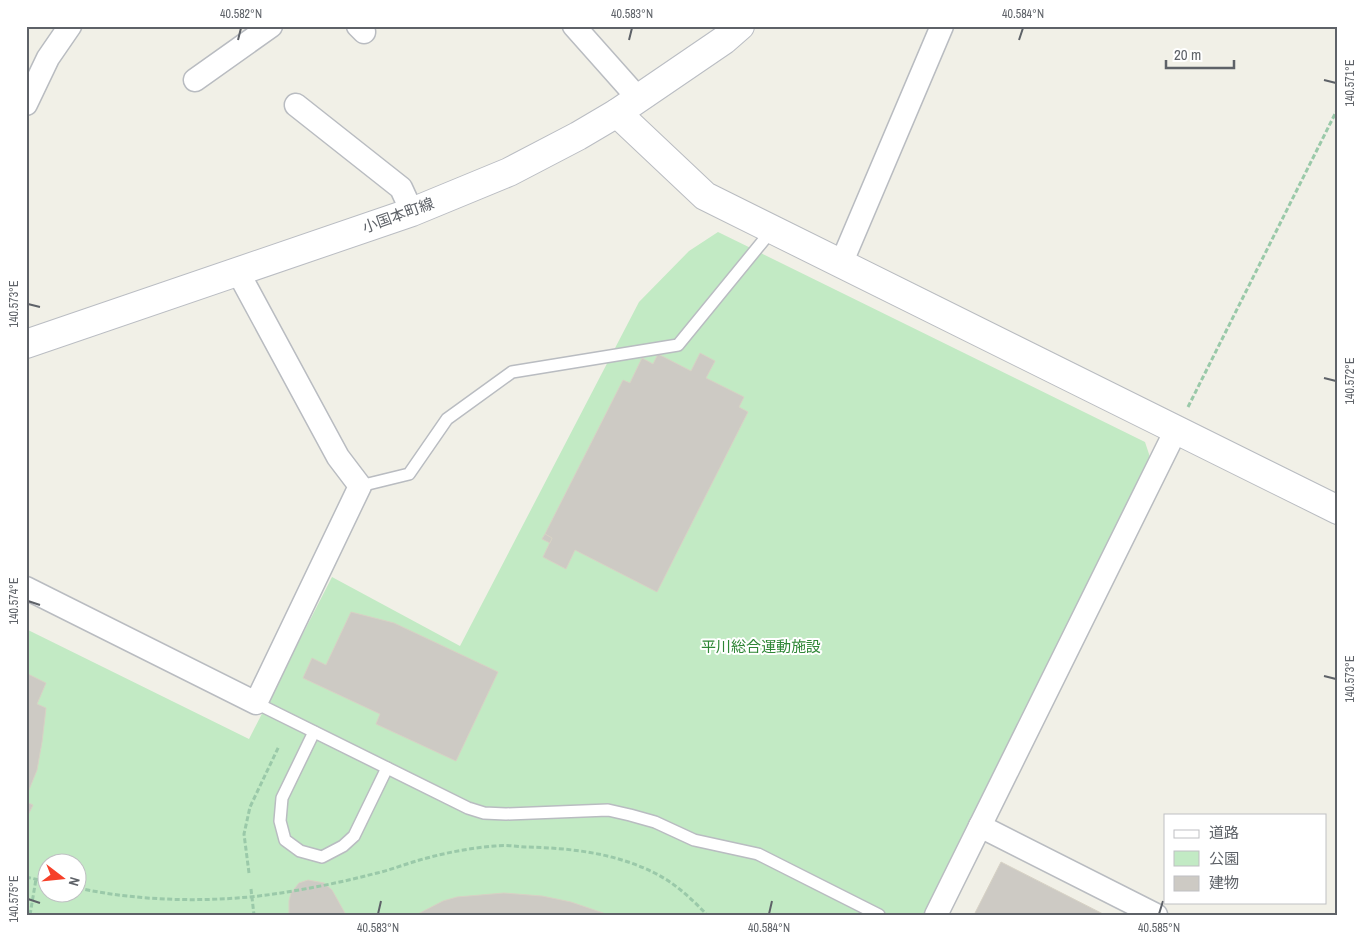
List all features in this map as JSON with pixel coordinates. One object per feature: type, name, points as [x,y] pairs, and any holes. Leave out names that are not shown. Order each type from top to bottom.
[{"type":"street","points":[[26,104],[48,58],[70,26]]},
{"type":"street","points":[[195,80],[271,26]]},
{"type":"street","points":[[574,26],[628,106],[705,196],[1338,510]]},
{"type":"street","name":"小国本町線","points":[[26,344],[412,212],[509,172],[578,136],[628,106],[724,40],[740,26]]},
{"type":"street","points":[[841,264],[942,26]]},
{"type":"street","points":[[296,105],[401,188],[412,212]]},
{"type":"street","points":[[26,588],[256,703],[360,486],[338,457],[238,272]]},
{"type":"street","points":[[936,915],[1176,430]]},
{"type":"street","points":[[980,826],[1156,915]]},
{"type":"lane","points":[[360,486],[409,474],[447,419],[512,372],[678,345],[772,230]]},
{"type":"lane","points":[[256,703],[468,808],[484,813],[506,814],[608,810],[630,815],[655,822],[694,840],[758,854],[879,915]]},
{"type":"lane","points":[[314,732],[282,798],[280,821],[285,840],[300,851],[322,857],[343,846],[354,836],[387,768]]},
{"type":"path","points":[[1176,430],[1338,108]]},
{"type":"path","points":[[248,873],[244,834],[250,807],[279,746]]},
{"type":"path","points":[[88,890],[135,897],[186,899],[252,896],[333,883],[375,874],[415,861],[495,846],[549,847],[604,855],[636,865],[667,880],[689,896],[707,915]]},
{"type":"path","points":[[26,877],[36,879],[30,915]]},
{"type":"path","points":[[250,889],[254,915]]},
{"type":"green space","name":"平川総合運動施設","points":[[718,232],[1145,442],[1150,457],[927,915],[26,915],[26,629],[249,739],[332,577],[460,646],[639,302],[689,251]]},
{"type":"building","points":[[700,353],[715,361],[706,378],[744,397],[739,407],[748,412],[657,592],[575,550],[566,569],[543,557],[552,538],[545,534],[623,380],[630,383],[642,358],[653,364],[658,354],[691,371]]},
{"type":"building","points":[[545,534],[552,538],[550,543],[542,539]]},
{"type":"building","points":[[351,612],[394,623],[498,672],[456,761],[376,724],[380,714],[303,678],[312,658],[326,665]]},
{"type":"building","points":[[26,673],[46,683],[37,704],[46,708],[37,770],[26,797]]},
{"type":"building","points":[[26,802],[33,805],[26,819]]},
{"type":"building","points":[[1001,862],[1105,915],[974,915]]},
{"type":"building","points":[[308,880],[324,883],[332,890],[346,915],[289,915],[291,893],[299,883]]},
{"type":"building","points":[[504,893],[542,896],[571,902],[609,915],[416,915],[443,901],[457,897]]}]
